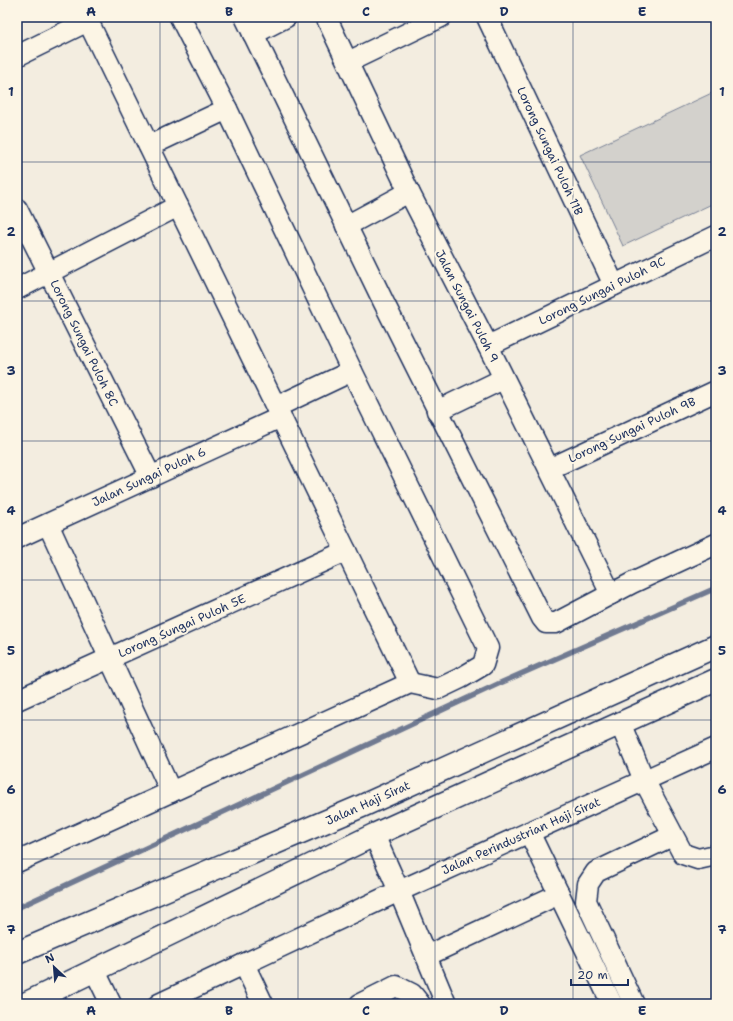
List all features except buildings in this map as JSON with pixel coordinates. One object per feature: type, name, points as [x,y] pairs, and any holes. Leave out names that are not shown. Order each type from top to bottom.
[{"type":"main road","name":"Jalan Haji Sirat","points":[[17,953],[362,806],[716,646]]},
{"type":"main road","points":[[25,1004],[374,835],[716,680]]},
{"type":"street","points":[[17,862],[410,684],[438,689],[483,665],[488,648],[352,371],[228,109],[180,17]]},
{"type":"street","points":[[286,17],[249,25],[346,226],[542,618],[546,623],[556,623],[632,583],[716,544]]},
{"type":"street","name":"Jalan Sungai Puloh 9","points":[[326,17],[409,192],[488,346],[503,379],[611,594]]},
{"type":"street","points":[[348,62],[441,17]]},
{"type":"street","name":"Lorong Sungai Puloh 11B","points":[[487,17],[614,285]]},
{"type":"street","points":[[17,56],[87,19],[410,684]]},
{"type":"street","points":[[149,146],[228,109]]},
{"type":"street","points":[[346,226],[409,192]]},
{"type":"street","points":[[17,289],[178,206]]},
{"type":"street","name":"Lorong Sungai Puloh 8C","points":[[17,209],[151,477]]},
{"type":"street","name":"Lorong Sungai Puloh 9C","points":[[488,346],[614,285],[715,240]]},
{"type":"street","name":"Jalan Sungai Puloh 6","points":[[17,538],[151,477],[279,412],[352,371]]},
{"type":"street","points":[[438,411],[503,379]]},
{"type":"street","name":"Lorong Sungai Puloh 9B","points":[[549,469],[716,392]]},
{"type":"street","points":[[48,524],[171,792]]},
{"type":"street","name":"Lorong Sungai Puloh 5E","points":[[17,700],[346,551]]},
{"type":"street","points":[[620,723],[644,780],[672,836],[683,854],[698,859],[716,855]]},
{"type":"street","name":"Jalan Perindustrian Haji Sirat","points":[[159,1004],[398,891],[716,748]]},
{"type":"street","points":[[530,832],[612,1004]]},
{"type":"street","points":[[374,835],[446,1004]]},
{"type":"street","points":[[634,1004],[586,901],[588,884],[596,872],[672,836]]},
{"type":"street","points":[[426,956],[559,894]]},
{"type":"street","points":[[244,964],[263,1004]]},
{"type":"street","points":[[95,971],[111,1004]]},
{"type":"street","points":[[360,1004],[396,986],[412,994],[420,1004]]},
{"type":"shaded area","points":[[716,91],[716,202],[623,246],[580,155]]},
{"type":"waterway","points":[[17,908],[498,684],[716,588]]}]
